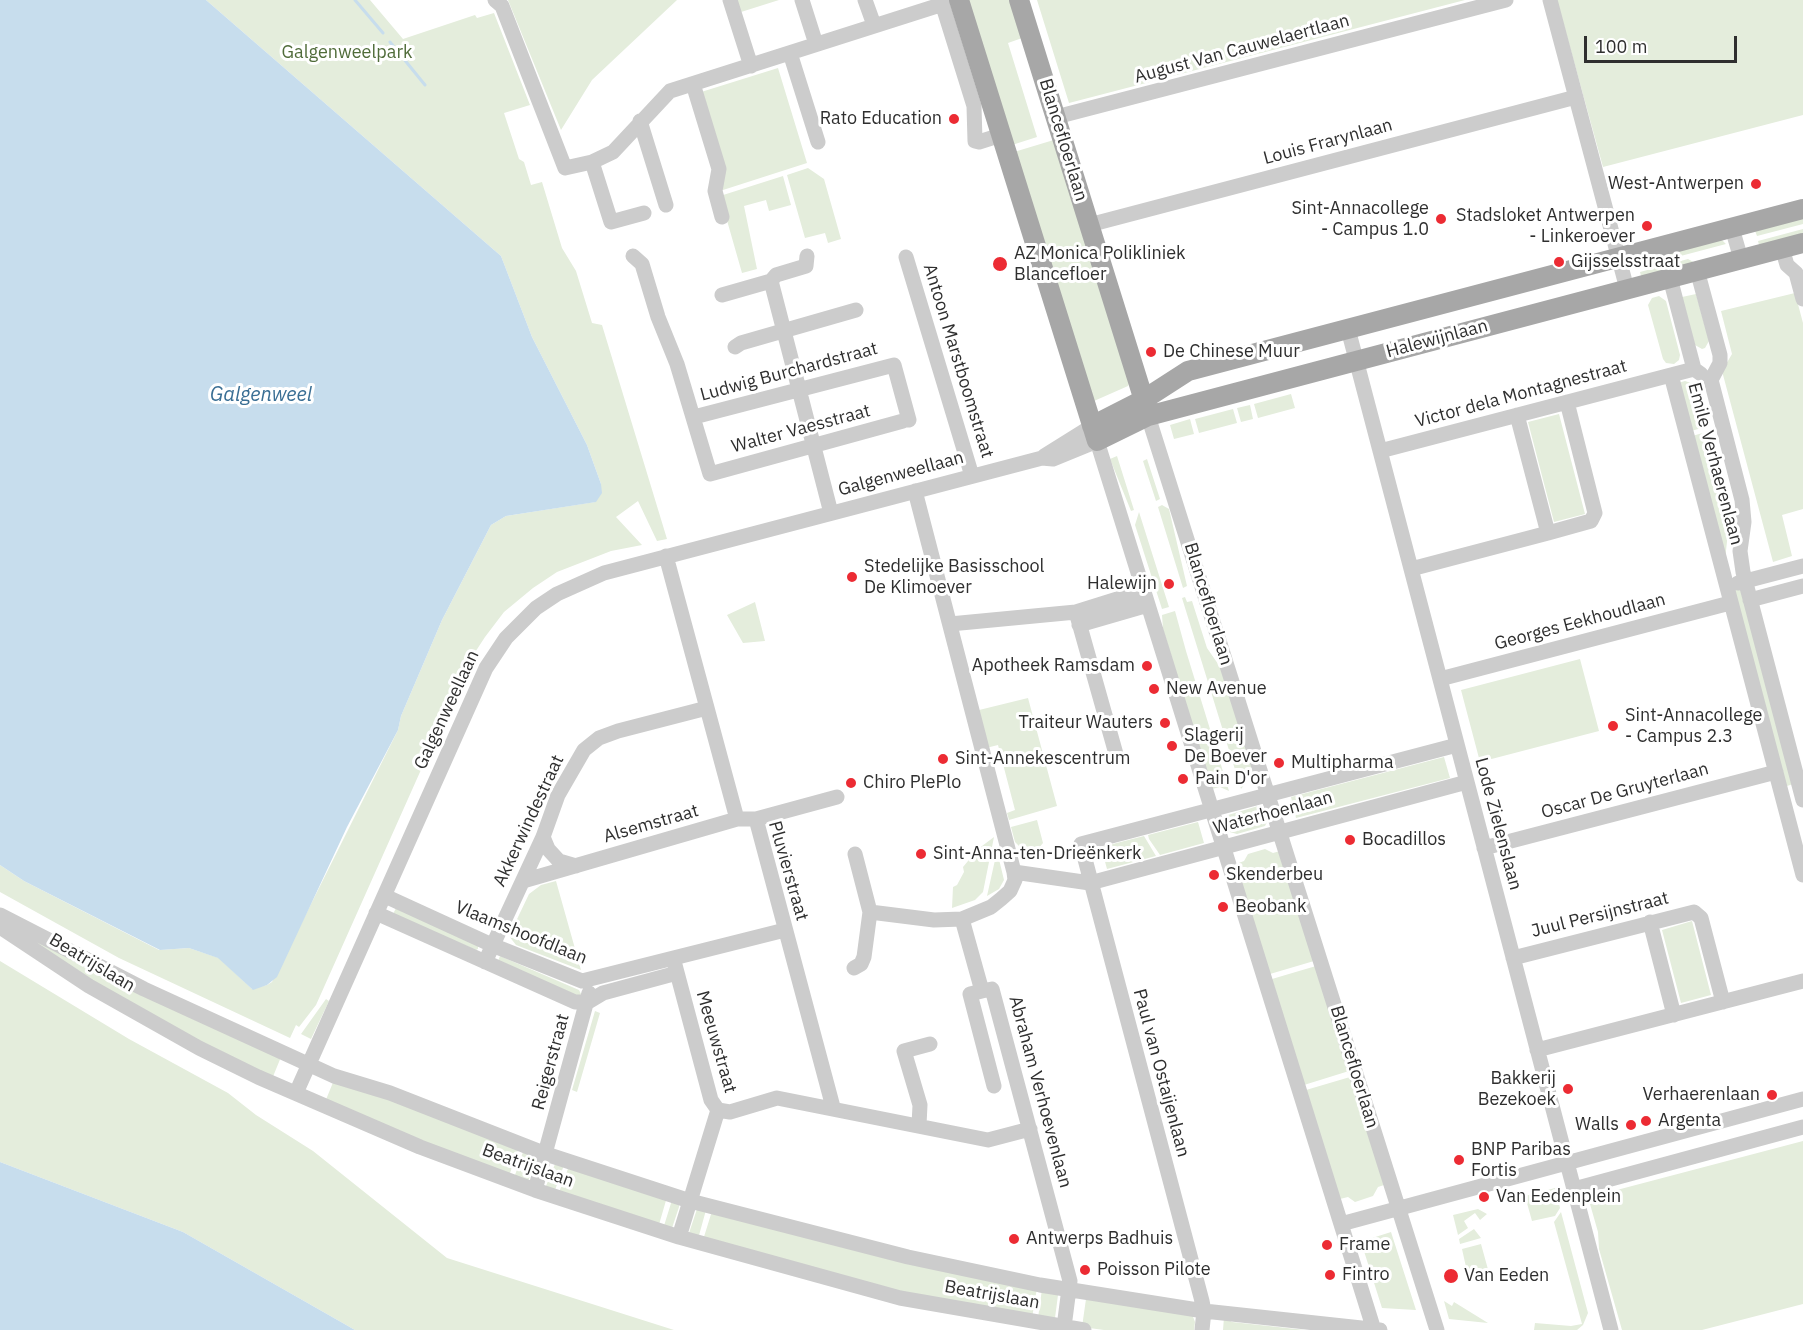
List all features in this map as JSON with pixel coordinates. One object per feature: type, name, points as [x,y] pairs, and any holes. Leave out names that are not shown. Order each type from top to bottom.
[{"type":"main road","name":"Blancefloerlaan","points":[[1019,0],[1146,408]]},
{"type":"main road","points":[[948,1],[1001,135],[1094,434]]},
{"type":"main road","name":"Halewijnlaan","points":[[1136,373],[1152,376],[1188,371],[1803,209]]},
{"type":"main road","name":"Halewijnlaan","points":[[1094,434],[1146,408],[1357,361],[1803,243]]},
{"type":"main road","name":"Halewijnlaan","points":[[1146,408],[1188,371]]},
{"type":"street","points":[[495,0],[502,6],[565,168],[592,162],[613,152],[670,92],[948,1],[974,106],[975,141],[979,142],[1001,135]]},
{"type":"street","points":[[730,0],[751,66]]},
{"type":"street","points":[[802,0],[816,44]]},
{"type":"street","points":[[866,0],[874,25]]},
{"type":"street","name":"August Van Cauwelaertlaan","points":[[1056,117],[1506,0]]},
{"type":"street","points":[[1550,0],[1627,289]]},
{"type":"street","points":[[790,54],[818,142]]},
{"type":"street","points":[[693,84],[719,169],[715,191],[722,217]]},
{"type":"street","name":"Louis Frarynlaan","points":[[1089,225],[1576,97]]},
{"type":"street","points":[[640,121],[666,206]]},
{"type":"street","points":[[592,162],[611,222],[644,213]]},
{"type":"street","points":[[1732,228],[1741,259]]},
{"type":"street","points":[[1782,248],[1787,265],[1800,272],[1803,299]]},
{"type":"street","name":"Ludwig Burchardstraat","points":[[633,256],[642,264],[694,417],[710,474]]},
{"type":"street","points":[[722,295],[771,281],[776,275],[806,266],[807,256]]},
{"type":"street","name":"Antoon Marstboomstraat","points":[[906,257],[972,476]]},
{"type":"street","name":"Emile Verhaerenlaan","points":[[1697,270],[1720,354],[1720,363],[1712,380],[1744,511],[1740,551],[1745,581],[1799,768],[1802,792],[1782,793]]},
{"type":"street","name":"Emile Verhaerenlaan","points":[[1670,278],[1694,369],[1712,380]]},
{"type":"street","points":[[771,281],[831,513]]},
{"type":"street","points":[[735,347],[741,343],[856,310]]},
{"type":"street","name":"Lode Zielenslaan","points":[[1348,329],[1611,1330]]},
{"type":"street","name":"Ludwig Burchardstraat","points":[[694,417],[894,365],[906,421]]},
{"type":"street","name":"Emile Verhaerenlaan","points":[[1694,369],[1671,375],[1803,875]]},
{"type":"street","name":"Victor dela Montagnestraat","points":[[1380,451],[1671,375]]},
{"type":"street","points":[[1411,569],[1591,521],[1595,513],[1567,402]]},
{"type":"street","name":"Blancefloerlaan","points":[[1146,408],[1437,1330]]},
{"type":"street","points":[[1517,415],[1548,533]]},
{"type":"street","name":"Walter Vaesstraat","points":[[710,474],[906,421]]},
{"type":"street","points":[[1094,434],[1374,1330]]},
{"type":"street","name":"Galgenweellaan","points":[[296,1093],[486,668],[506,638],[536,608],[557,594],[604,573],[1042,458],[1094,434]]},
{"type":"street","points":[[870,912],[934,920],[962,919],[991,907],[1010,891],[1015,880],[915,491]]},
{"type":"street","name":"Pluvierstraat","points":[[666,556],[737,819],[756,819],[833,1107]]},
{"type":"street","points":[[1726,586],[1803,566]]},
{"type":"street","points":[[1750,600],[1803,586]]},
{"type":"street","points":[[950,624],[1078,619],[1145,598]]},
{"type":"street","name":"Georges Eekhoudlaan","points":[[1440,679],[1730,603]]},
{"type":"street","points":[[1078,619],[1116,754]]},
{"type":"street","name":"Akkerwindestraat","points":[[485,962],[543,837],[558,795],[584,750],[599,738],[707,708]]},
{"type":"street","name":"Waterhoenlaan","points":[[1081,844],[1457,745]]},
{"type":"street","name":"Oscar De Gruyterlaan","points":[[1484,848],[1776,772]]},
{"type":"street","name":"Waterhoenlaan","points":[[1090,883],[1280,830],[1467,782]]},
{"type":"street","points":[[756,819],[837,796]]},
{"type":"street","name":"Alsemstraat","points":[[523,881],[737,819]]},
{"type":"street","points":[[543,837],[548,849],[559,861],[576,866]]},
{"type":"street","name":"Paul van Ostaijenlaan","points":[[1081,844],[1204,1311]]},
{"type":"street","points":[[854,968],[861,964],[864,957],[870,912],[855,854]]},
{"type":"street","points":[[1014,872],[1090,883]]},
{"type":"street","name":"Vlaamshoofdlaan","points":[[385,896],[573,979],[591,981],[675,966]]},
{"type":"street","name":"Juul Persijnstraat","points":[[1513,958],[1697,912],[1701,918],[1724,1002]]},
{"type":"street","points":[[376,913],[575,1002],[588,1002]]},
{"type":"street","name":"Beatrijslaan","points":[[0,915],[122,978],[309,1064],[546,1154],[690,1202],[908,1257],[1069,1289],[1204,1311],[1380,1330]]},
{"type":"street","name":"Abraham Verhoevenlaan","points":[[962,919],[982,991]]},
{"type":"street","points":[[1650,922],[1674,1015]]},
{"type":"street","name":"Beatrijslaan","points":[[0,927],[98,992],[199,1048],[420,1147],[534,1190],[679,1237],[900,1298],[1084,1330]]},
{"type":"street","name":"Vlaamshoofdlaan","points":[[588,1002],[603,993],[675,966],[785,930]]},
{"type":"street","name":"Meeuwstraat","points":[[675,966],[711,1100],[718,1110],[679,1237]]},
{"type":"street","name":"Reigerstraat","points":[[534,1190],[588,1002],[591,981]]},
{"type":"street","points":[[1537,1050],[1803,981]]},
{"type":"street","name":"Abraham Verhoevenlaan","points":[[994,1086],[970,994],[992,988],[1070,1281],[1069,1289]]},
{"type":"street","points":[[919,1125],[920,1105],[904,1051],[930,1044]]},
{"type":"street","points":[[718,1110],[730,1112],[777,1098],[833,1107],[988,1140],[1030,1129]]},
{"type":"street","points":[[1341,1224],[1803,1099]]},
{"type":"street","points":[[1574,1189],[1803,1127]]},
{"type":"street","points":[[1064,1327],[1069,1289]]},
{"type":"street","points":[[1202,1330],[1204,1311]]},
{"type":"green space","name":"Galgenweelpark","points":[[206,0],[370,0],[403,39],[475,15],[477,18],[494,13],[530,105],[504,113],[519,159],[524,162],[531,185],[542,182],[562,248],[576,271],[592,323],[602,325],[667,539],[657,541],[638,501],[616,517],[642,545],[611,551],[557,572],[504,612],[485,637],[470,660],[316,1005],[299,1027],[296,1025],[290,1038],[119,958],[0,892],[0,865],[24,881],[159,950],[189,948],[219,958],[252,989],[272,982],[398,730],[401,716],[442,620],[491,525],[506,516],[595,502],[601,484],[587,445],[532,337],[501,256]]},
{"type":"green space","points":[[508,0],[677,0],[592,80],[561,130]]},
{"type":"green space","points":[[737,0],[779,0],[741,12]]},
{"type":"green space","points":[[966,0],[1014,0],[1025,37],[1008,43],[1037,137],[1012,145]]},
{"type":"green space","points":[[1037,0],[1465,0],[1069,103]]},
{"type":"green space","points":[[1557,0],[1803,0],[1803,115],[1603,167]]},
{"type":"green space","points":[[778,68],[807,163],[723,190],[698,93]]},
{"type":"green space","points":[[1057,139],[1130,381],[1128,386],[1094,401],[1014,152]]},
{"type":"green space","points":[[808,168],[824,179],[841,239],[828,243],[825,233],[805,238],[787,175]]},
{"type":"green space","points":[[783,176],[791,205],[769,211],[766,200],[744,206],[757,269],[742,273],[720,196]]},
{"type":"green space","points":[[1803,215],[1803,224],[1757,236],[1754,228]]},
{"type":"green space","points":[[1803,229],[1803,238],[1760,249],[1758,241]]},
{"type":"green space","points":[[1720,238],[1726,244],[1639,267],[1637,259]]},
{"type":"green space","points":[[1688,259],[1695,263],[1642,280],[1640,272]]},
{"type":"green space","points":[[1795,293],[1803,323],[1803,509],[1782,515],[1792,556],[1773,562],[1722,371],[1732,354],[1721,311]]},
{"type":"green space","points":[[1696,294],[1709,341],[1702,349],[1695,345],[1682,297]]},
{"type":"green space","points":[[1659,296],[1666,301],[1680,355],[1679,360],[1674,364],[1666,363],[1663,359],[1648,305],[1652,298]]},
{"type":"green space","points":[[1685,381],[1697,385],[1709,426],[1691,431],[1678,383]]},
{"type":"green space","points":[[1291,394],[1295,408],[1258,418],[1254,404]]},
{"type":"green space","points":[[1250,405],[1253,419],[1241,422],[1237,408]]},
{"type":"green space","points":[[1233,409],[1237,423],[1199,433],[1195,419]]},
{"type":"green space","points":[[1559,414],[1585,514],[1554,522],[1528,422]]},
{"type":"green space","points":[[1190,419],[1194,434],[1174,439],[1170,425]]},
{"type":"green space","points":[[1710,431],[1730,514],[1725,560],[1692,436]]},
{"type":"green space","points":[[1117,456],[1134,510],[1131,511],[1110,459]]},
{"type":"green space","points":[[1147,459],[1160,499],[1156,501],[1143,461]]},
{"type":"green space","points":[[1162,505],[1169,509],[1187,586],[1183,588],[1158,507]]},
{"type":"green space","points":[[1139,512],[1169,607],[1162,609],[1135,525]]},
{"type":"green space","points":[[1740,587],[1793,784],[1784,787],[1732,590]]},
{"type":"green space","points":[[1185,597],[1187,602],[1192,601],[1207,648],[1225,674],[1257,777],[1249,779],[1241,789],[1182,598]]},
{"type":"green space","points":[[755,602],[765,641],[743,643],[727,615]]},
{"type":"green space","points":[[1175,611],[1229,791],[1220,787],[1212,789],[1163,629],[1162,615]]},
{"type":"green space","points":[[1580,659],[1599,731],[1480,762],[1461,690]]},
{"type":"green space","points":[[1028,698],[1057,806],[1009,820],[1007,813],[1015,810],[998,745],[986,748],[975,711]]},
{"type":"green space","points":[[1444,757],[1450,778],[1296,818],[1291,797]]},
{"type":"green space","points":[[1258,806],[1264,808],[1268,820],[1265,826],[1237,834],[1226,831],[1224,821],[1228,815]]},
{"type":"green space","points":[[1037,820],[1043,843],[1038,849],[1023,850],[1015,842],[1011,827]]},
{"type":"green space","points":[[1198,822],[1204,843],[1160,855],[1149,839],[1148,835]]},
{"type":"green space","points":[[1144,836],[1156,856],[1107,869],[1101,847]]},
{"type":"green space","points":[[994,837],[983,892],[975,900],[952,908],[953,887],[957,885],[964,872],[963,867],[978,849]]},
{"type":"green space","points":[[1265,849],[1273,853],[1280,851],[1314,961],[1270,974],[1236,864],[1244,861],[1248,854]]},
{"type":"green space","points":[[997,851],[1004,880],[999,889],[987,896]]},
{"type":"green space","points":[[556,881],[581,970],[516,945],[509,936],[529,894],[541,885]]},
{"type":"green space","points":[[396,908],[478,946],[478,949],[393,914]]},
{"type":"green space","points":[[4,921],[281,1057],[272,1079],[100,988]]},
{"type":"green space","points":[[1692,921],[1711,995],[1681,1003],[1662,930]]},
{"type":"green space","points":[[500,956],[579,990],[581,994],[579,997],[498,961]]},
{"type":"green space","points":[[0,961],[129,1039],[228,1093],[256,1115],[313,1151],[447,1258],[674,1330],[355,1330],[183,1232],[0,1162]]},
{"type":"green space","points":[[1316,966],[1349,1071],[1304,1085],[1272,979]]},
{"type":"green space","points":[[326,999],[329,1001],[311,1039],[301,1034]]},
{"type":"green space","points":[[595,1011],[600,1013],[577,1092],[572,1090]]},
{"type":"green space","points":[[1350,1077],[1384,1185],[1378,1187],[1373,1196],[1355,1202],[1348,1197],[1340,1199],[1306,1090]]},
{"type":"green space","points":[[334,1080],[519,1147],[509,1176],[325,1102]]},
{"type":"green space","points":[[1803,1141],[1803,1304],[1702,1330],[1622,1330],[1599,1249],[1598,1232],[1590,1204],[1596,1202],[1594,1196]]},
{"type":"green space","points":[[524,1149],[538,1158],[528,1181],[514,1178]]},
{"type":"green space","points":[[555,1164],[564,1165],[554,1193],[546,1186]]},
{"type":"green space","points":[[569,1166],[667,1197],[658,1228],[558,1195]]},
{"type":"green space","points":[[1555,1188],[1560,1208],[1555,1216],[1532,1221],[1525,1196]]},
{"type":"green space","points":[[672,1200],[679,1204],[679,1207],[672,1228],[663,1229]]},
{"type":"green space","points":[[697,1209],[706,1210],[698,1239],[689,1233]]},
{"type":"green space","points":[[1478,1209],[1487,1214],[1480,1220],[1475,1213],[1464,1221],[1468,1228],[1458,1235],[1453,1215]]},
{"type":"green space","points":[[712,1211],[1037,1288],[1032,1318],[899,1291],[703,1240]]},
{"type":"green space","points":[[1561,1212],[1588,1313],[1583,1325],[1577,1330],[1534,1330],[1535,1323],[1571,1326],[1582,1324],[1554,1222]]},
{"type":"green space","points":[[1474,1229],[1481,1238],[1460,1244],[1459,1239]]},
{"type":"green space","points":[[1391,1232],[1416,1310],[1382,1308],[1363,1248],[1369,1239]]},
{"type":"green space","points":[[1481,1244],[1489,1273],[1477,1276],[1466,1267],[1462,1249]]},
{"type":"green space","points":[[1042,1289],[1058,1295],[1055,1318],[1038,1318]]},
{"type":"green space","points":[[1086,1299],[1192,1314],[1195,1322],[1194,1330],[1104,1330],[1082,1327]]},
{"type":"green space","points":[[1444,1301],[1452,1306],[1454,1302],[1488,1323],[1449,1319]]},
{"type":"green space","points":[[1224,1317],[1232,1322],[1305,1330],[1223,1330]]},
{"type":"water","name":"Galgenweel","points":[[0,0],[206,0],[501,256],[532,337],[587,445],[601,484],[602,493],[596,502],[506,516],[491,525],[442,620],[401,716],[398,730],[347,827],[277,977],[267,985],[253,990],[218,958],[189,948],[160,950],[24,881],[0,865]]},
{"type":"water","points":[[0,1162],[183,1232],[355,1330],[0,1330]]},
{"type":"waterway","points":[[355,0],[383,33]]},
{"type":"waterway","points":[[390,42],[425,85]]},
{"type":"place","name":"Rato Education","points":[[954,119]]},
{"type":"place","name":"West-Antwerpen","points":[[1756,184]]},
{"type":"place","name":"Sint-Annacollege - Campus 1.0","points":[[1441,219]]},
{"type":"place","name":"Stadsloket Antwerpen - Linkeroever","points":[[1647,226]]},
{"type":"place","name":"Gijsselsstraat","points":[[1559,262]]},
{"type":"place","name":"AZ Monica Polikliniek Blancefloer","points":[[1000,264]]},
{"type":"place","name":"De Chinese Muur","points":[[1151,352]]},
{"type":"place","name":"Stedelijke Basisschool De Klimoever","points":[[852,577]]},
{"type":"place","name":"Halewijn","points":[[1169,584]]},
{"type":"place","name":"Apotheek Ramsdam","points":[[1147,666]]},
{"type":"place","name":"New Avenue","points":[[1154,689]]},
{"type":"place","name":"Traiteur Wauters","points":[[1165,723]]},
{"type":"place","name":"Sint-Annacollege - Campus 2.3","points":[[1613,726]]},
{"type":"place","name":"Slagerij De Boever","points":[[1172,746]]},
{"type":"place","name":"Sint-Annekescentrum","points":[[943,759]]},
{"type":"place","name":"Multipharma","points":[[1279,763]]},
{"type":"place","name":"Pain D'or","points":[[1183,779]]},
{"type":"place","name":"Chiro PlePlo","points":[[851,783]]},
{"type":"place","name":"Bocadillos","points":[[1350,840]]},
{"type":"place","name":"Sint-Anna-ten-Drieënkerk","points":[[921,854]]},
{"type":"place","name":"Skenderbeu","points":[[1214,875]]},
{"type":"place","name":"Beobank","points":[[1223,907]]},
{"type":"place","name":"Bakkerij Bezekoek","points":[[1568,1089]]},
{"type":"place","name":"Verhaerenlaan","points":[[1772,1095]]},
{"type":"place","name":"Argenta","points":[[1646,1121]]},
{"type":"place","name":"Walls","points":[[1631,1125]]},
{"type":"place","name":"BNP Paribas Fortis","points":[[1459,1160]]},
{"type":"place","name":"Van Eedenplein","points":[[1484,1197]]},
{"type":"place","name":"Antwerps Badhuis","points":[[1014,1239]]},
{"type":"place","name":"Frame","points":[[1327,1245]]},
{"type":"place","name":"Poisson Pilote","points":[[1085,1270]]},
{"type":"place","name":"Fintro","points":[[1330,1275]]},
{"type":"place","name":"Van Eeden","points":[[1451,1276]]}]
